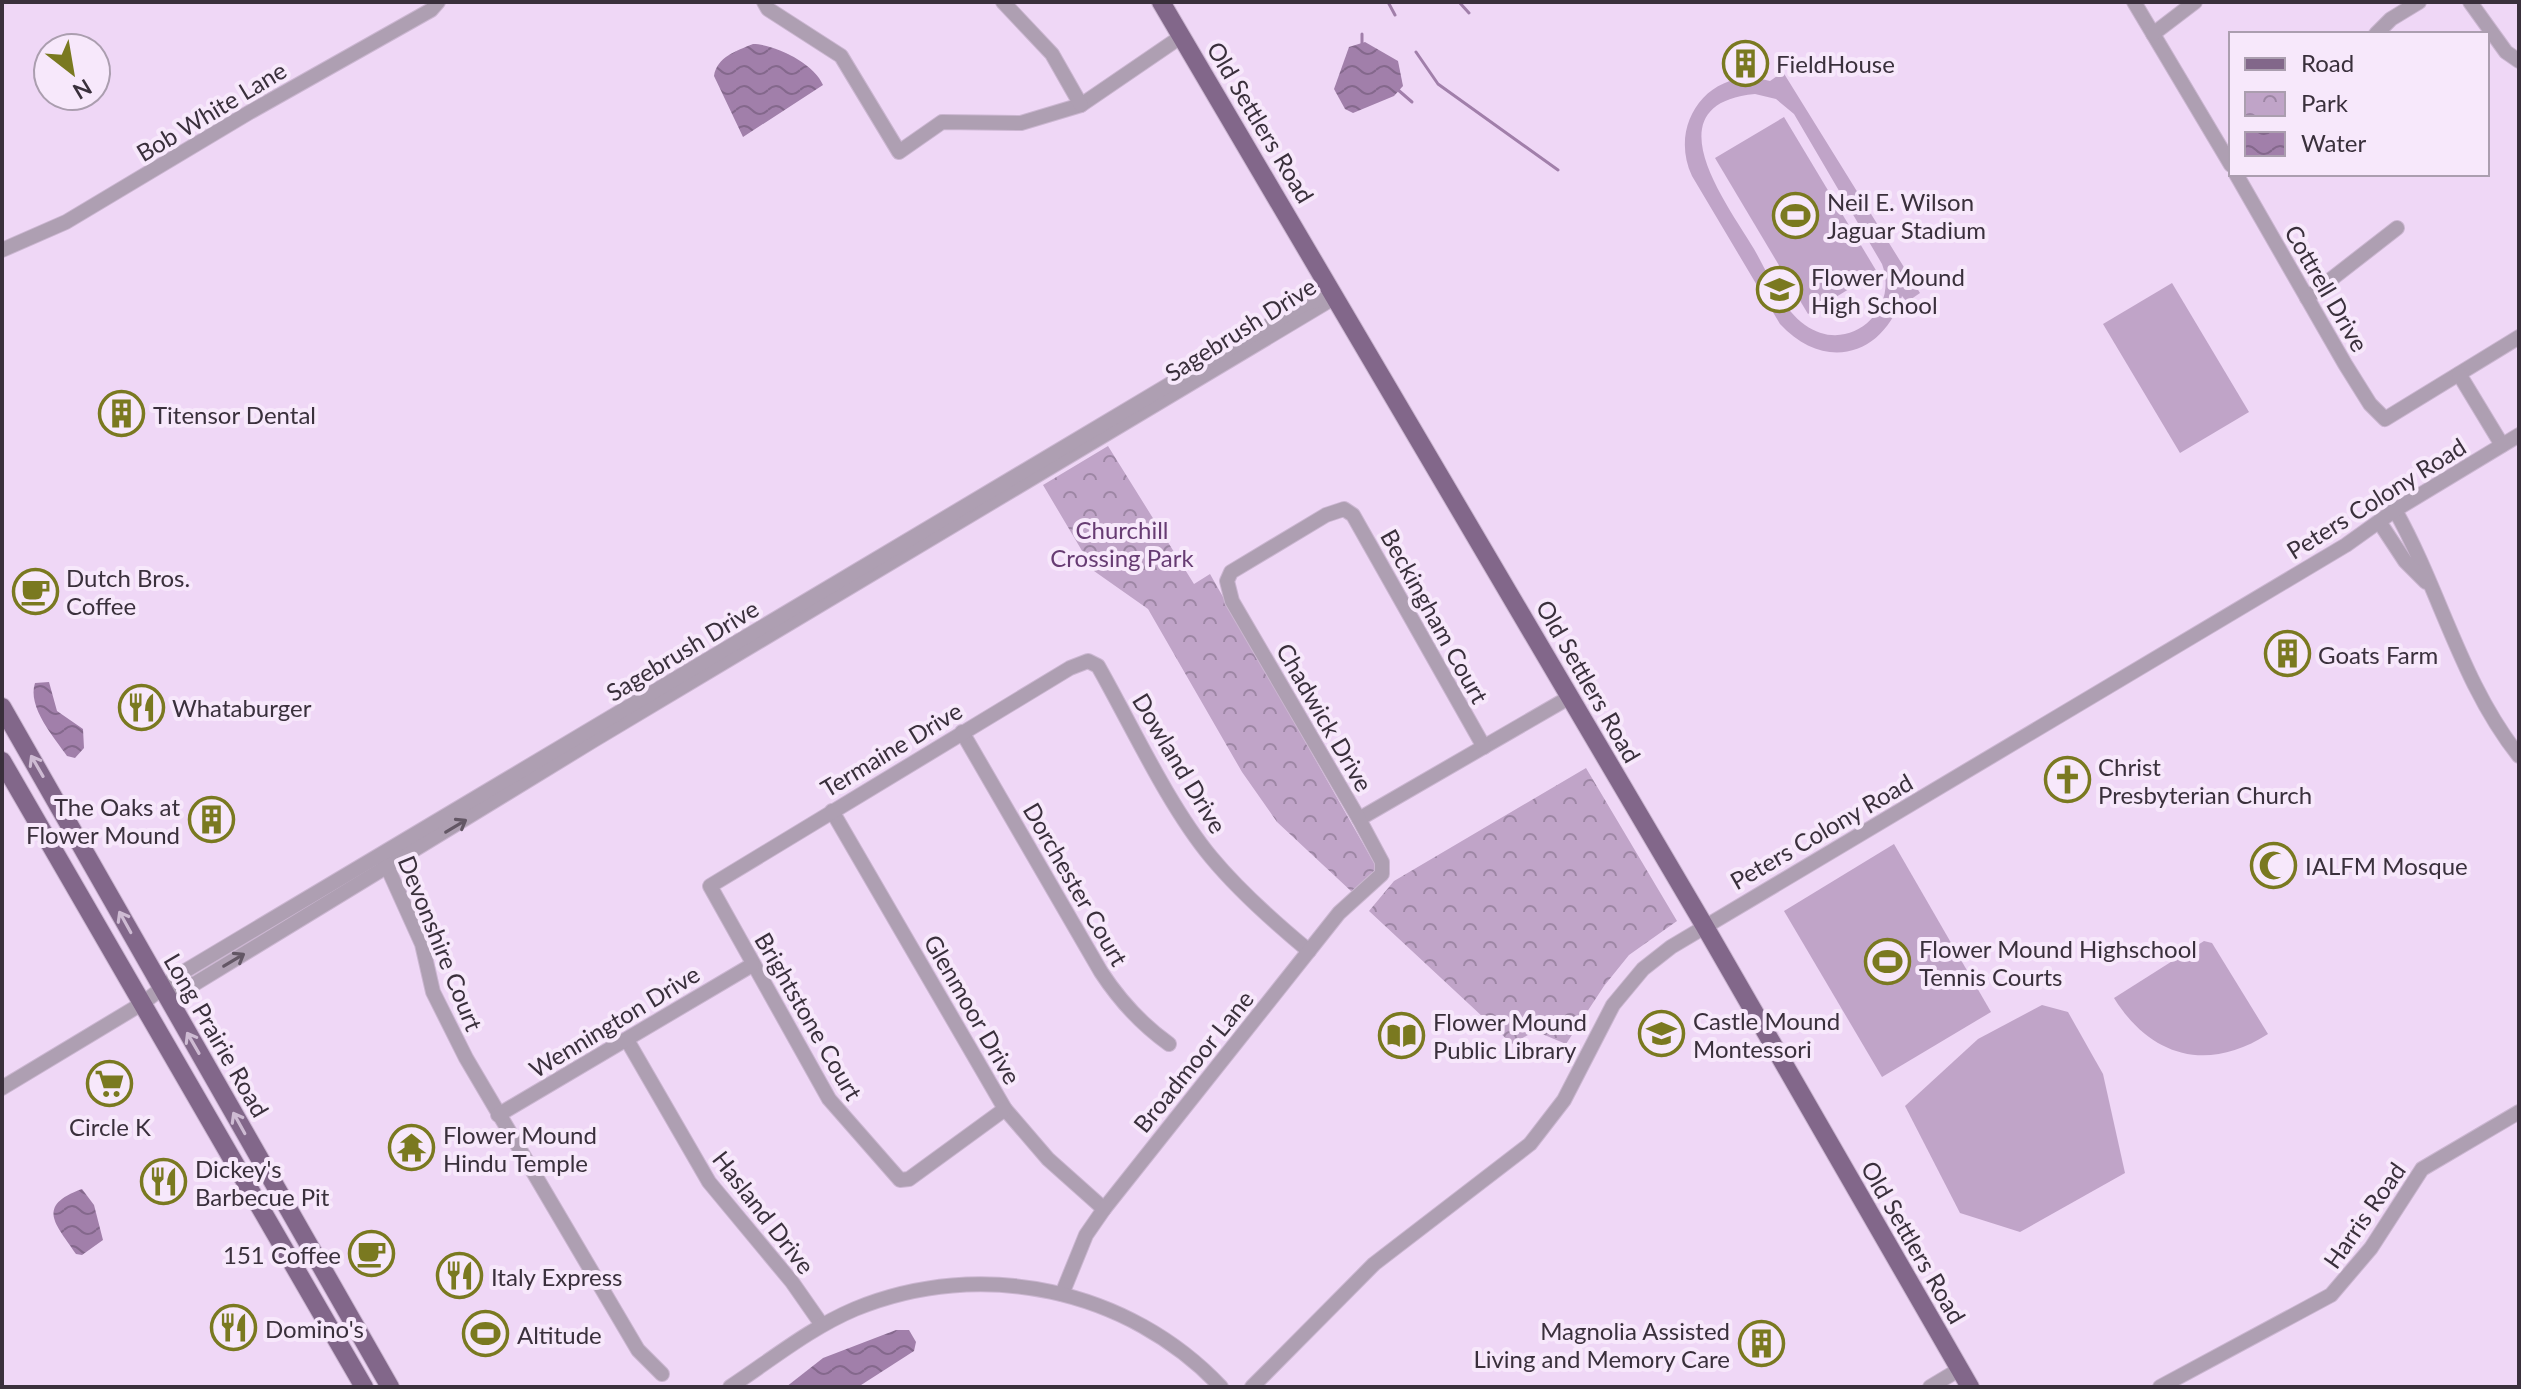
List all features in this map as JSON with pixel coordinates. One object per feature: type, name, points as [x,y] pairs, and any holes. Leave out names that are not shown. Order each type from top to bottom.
[{"type":"main road","name":"Old Settlers Road","points":[[1161,2],[1704,925],[1970,1387]]},
{"type":"main road","name":"Long Prairie Road","points":[[2,707],[390,1387]]},
{"type":"main road","name":"Long Prairie Road","points":[[2,761],[364,1387]]},
{"type":"main road","points":[[298,1273],[318,1264]]},
{"type":"street","name":"Bob White Lane","points":[[2,250],[77,216],[250,112],[431,10],[438,2]]},
{"type":"street","points":[[764,2],[768,9],[841,56],[899,152],[942,122],[1021,123],[1081,105],[1182,36]]},
{"type":"street","points":[[1003,2],[1052,54],[1081,105]]},
{"type":"street","points":[[2134,2],[2229,159]]},
{"type":"street","points":[[2153,34],[2195,2]]},
{"type":"street","points":[[2378,32],[2391,19],[2419,2]]},
{"type":"street","points":[[2470,2],[2506,52],[2519,61]]},
{"type":"street","name":"Cottrell Drive","points":[[2237,176],[2370,404],[2385,419],[2459,374]]},
{"type":"street","points":[[2307,298],[2397,228]]},
{"type":"street","name":"Sagebrush Drive","points":[[163,990],[196,983],[283,931],[384,861],[951,522],[1306,303],[1336,297]]},
{"type":"street","points":[[2502,445],[2459,374],[2519,337]]},
{"type":"street","name":"Peters Colony Road","points":[[1252,1387],[1374,1264],[1530,1144],[1564,1100],[1603,1021],[1623,992],[1658,957],[1704,925],[2380,523],[2395,510],[2519,435]]},
{"type":"street","name":"Beckingham Court","points":[[1227,581],[1231,572],[1326,515],[1344,509],[1353,515],[1484,747]]},
{"type":"street","points":[[2395,510],[2419,553],[2426,582],[2492,721],[2519,756]]},
{"type":"street","points":[[2380,523],[2405,561],[2426,582]]},
{"type":"street","name":"Chadwick Drive","points":[[1227,581],[1232,601],[1382,862],[1382,874]]},
{"type":"street","name":"Termaine Drive","points":[[720,880],[962,732],[1070,668],[1088,661]]},
{"type":"street","name":"Dowland Drive","points":[[1088,661],[1098,666],[1188,823],[1210,855],[1264,912],[1309,951]]},
{"type":"street","points":[[1359,819],[1570,697]]},
{"type":"street","name":"Dorchester Court","points":[[962,732],[1101,972],[1147,1028],[1169,1044]]},
{"type":"street","name":"Glenmoor Drive","points":[[832,811],[1005,1109],[1048,1159],[1104,1209]]},
{"type":"street","name":"Sagebrush Drive","points":[[2,1088],[143,1003],[181,974],[317,894],[384,861]]},
{"type":"street","name":"Devonshire Court","points":[[384,861],[422,944],[433,992],[443,1014],[498,1115],[638,1350],[662,1374]]},
{"type":"street","name":"Broadmoor Lane","points":[[1062,1294],[1086,1235],[1104,1209],[1309,951],[1355,897],[1382,874]]},
{"type":"street","name":"Brightstone Court","points":[[720,880],[710,886],[829,1099],[900,1180],[909,1179],[1005,1109]]},
{"type":"street","points":[[283,931],[283,921],[317,894]]},
{"type":"street","name":"Wennington Drive","points":[[498,1115],[752,965]]},
{"type":"street","name":"Hasland Drive","points":[[627,1040],[709,1182],[792,1282],[822,1325]]},
{"type":"street","name":"Harris Road","points":[[2160,1387],[2331,1295],[2371,1248],[2422,1169],[2519,1112]]},
{"type":"street","points":[[730,1387],[822,1325],[857,1309],[933,1289],[1024,1286],[1062,1294],[1142,1323],[1185,1353],[1221,1387]]},
{"type":"street","points":[[1930,1387],[1960,1369]]},
{"type":"green space","points":[[1783,72],[1920,293],[1907,302],[1902,296],[1893,317],[1881,333],[1867,344],[1850,351],[1833,352],[1815,348],[1797,339],[1780,324],[1692,176],[1686,156],[1685,136],[1690,118],[1700,102],[1713,90],[1729,81],[1749,78],[1770,81]],"holes":[[[1755,94],[1776,99],[1794,114],[1882,264],[1886,281],[1884,298],[1877,312],[1853,332],[1838,335],[1821,333],[1805,325],[1789,310],[1728,207],[1705,158],[1701,136],[1707,116],[1724,102]]]},
{"type":"green space","name":"Neil E. Wilson Jaguar Stadium","points":[[1784,117],[1877,272],[1808,314],[1715,158]]},
{"type":"green space","points":[[2172,283],[2249,412],[2180,453],[2103,324]]},
{"type":"green space","name":"Churchill Crossing Park","points":[[1108,446],[1194,584],[1210,574],[1378,870],[1352,892],[1277,822],[1242,772],[1148,609],[1094,571],[1043,485]]},
{"type":"green space","points":[[1586,768],[1677,921],[1629,955],[1604,986],[1566,1044],[1535,1031],[1512,1044],[1369,911],[1394,881]]},
{"type":"green space","name":"Flower Mound Highschool Tennis Courts","points":[[1894,844],[1991,1012],[1882,1077],[1784,911]]},
{"type":"green space","points":[[2204,941],[2212,943],[2268,1034],[2223,1053],[2182,1053],[2163,1046],[2145,1034],[2114,998]]},
{"type":"green space","points":[[2042,1005],[2068,1012],[2103,1074],[2125,1173],[2020,1232],[1960,1213],[1905,1106],[1978,1039]]},
{"type":"water","points":[[1365,42],[1398,61],[1403,86],[1394,96],[1353,113],[1345,109],[1334,89],[1349,47]]},
{"type":"water","points":[[753,44],[772,47],[793,57],[812,70],[823,85],[743,137],[714,76],[723,59]]},
{"type":"water","points":[[49,682],[57,711],[83,729],[84,748],[75,758],[67,756],[38,712],[35,683]]},
{"type":"water","points":[[82,1189],[94,1205],[103,1240],[82,1255],[76,1254],[62,1234],[54,1217],[54,1209],[67,1195]]},
{"type":"water","points":[[896,1330],[909,1330],[916,1342],[914,1351],[858,1387],[786,1387],[823,1358]]},
{"type":"waterway","points":[[1388,2],[1395,15]]},
{"type":"waterway","points":[[1459,2],[1469,13]]},
{"type":"waterway","points":[[1362,34],[1362,46]]},
{"type":"waterway","points":[[1416,52],[1438,84],[1558,170]]},
{"type":"waterway","points":[[1397,89],[1412,102]]},
{"type":"place","name":"FieldHouse","points":[[1745,63]]},
{"type":"place","name":"Neil E. Wilson Jaguar Stadium","points":[[1796,215]]},
{"type":"place","name":"Flower Mound High School","points":[[1780,290]]},
{"type":"place","name":"Titensor Dental","points":[[122,414]]},
{"type":"place","name":"Dutch Bros. Coffee","points":[[35,591]]},
{"type":"place","name":"Goats Farm","points":[[2287,654]]},
{"type":"place","name":"Whataburger","points":[[141,707]]},
{"type":"place","name":"Christ Presbyterian Church","points":[[2067,780]]},
{"type":"place","name":"The Oaks at Flower Mound","points":[[211,820]]},
{"type":"place","name":"IALFM Mosque","points":[[2274,865]]},
{"type":"place","name":"Flower Mound Highschool Tennis Courts","points":[[1888,962]]},
{"type":"place","name":"Castle Mound Montessori","points":[[1662,1034]]},
{"type":"place","name":"Flower Mound Public Library","points":[[1402,1035]]},
{"type":"place","name":"Circle K","points":[[110,1084]]},
{"type":"place","name":"Flower Mound Hindu Temple","points":[[412,1148]]},
{"type":"place","name":"Dickey's Barbecue Pit","points":[[164,1182]]},
{"type":"place","name":"151 Coffee","points":[[372,1254]]},
{"type":"place","name":"Italy Express","points":[[460,1276]]},
{"type":"place","name":"Domino's","points":[[234,1328]]},
{"type":"place","name":"Altitude","points":[[486,1334]]},
{"type":"place","name":"Magnolia Assisted Living and Memory Care","points":[[1761,1344]]}]
